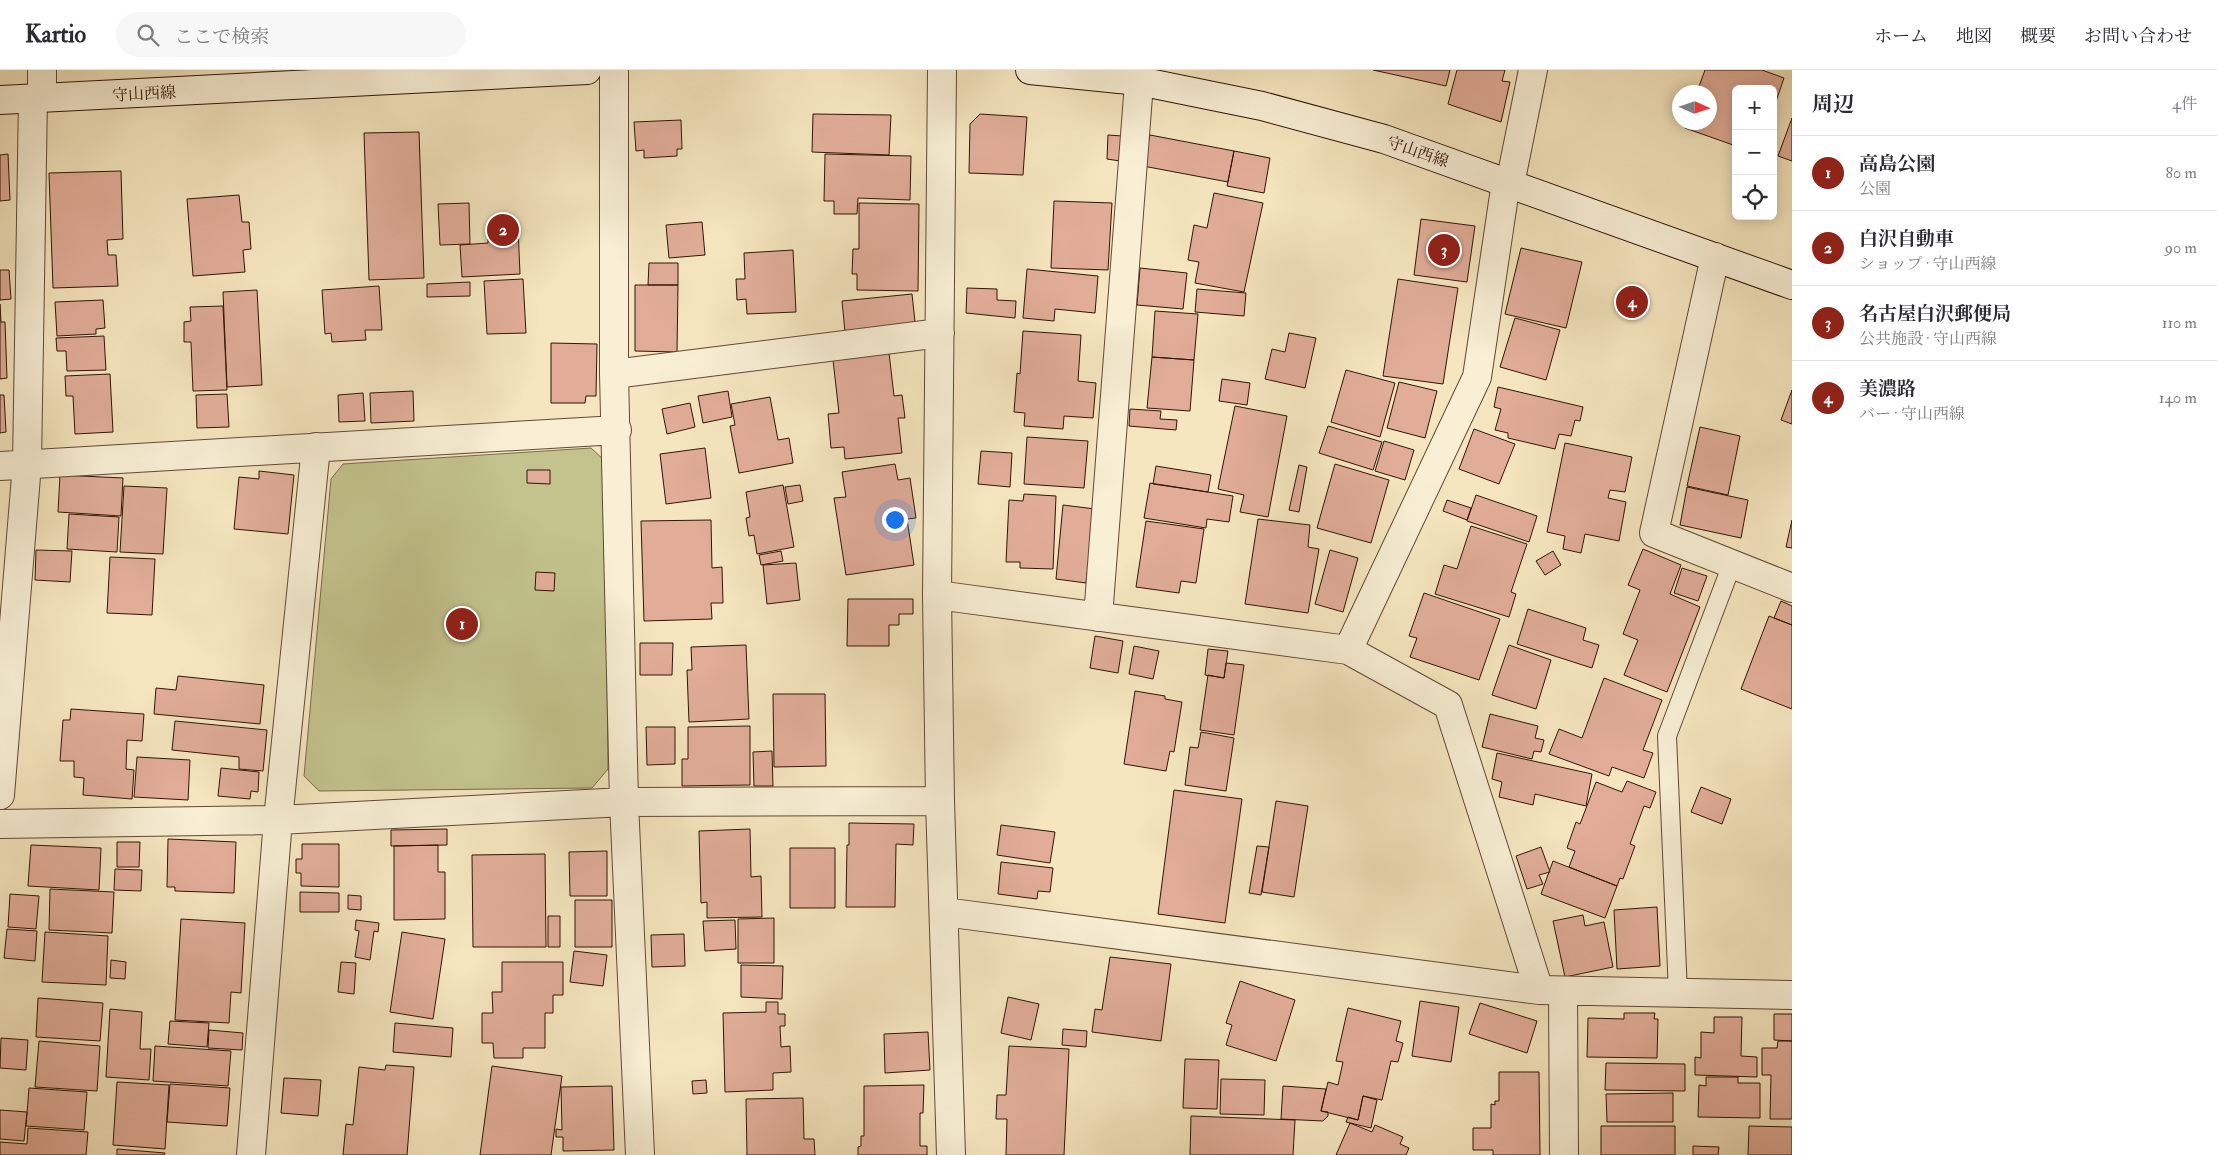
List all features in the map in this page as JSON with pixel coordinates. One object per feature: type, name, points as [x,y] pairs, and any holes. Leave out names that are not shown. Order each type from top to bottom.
[{"type":"street","points":[[0,795],[27,464],[37,98],[42,70]]},
{"type":"street","name":"守山西線","points":[[0,100],[587,70]]},
{"type":"street","points":[[614,70],[614,374],[617,430],[624,802],[640,1155]]},
{"type":"street","points":[[942,70],[937,595],[940,801],[951,1155]]},
{"type":"street","name":"守山西線","points":[[1030,70],[1140,76],[1384,139],[1792,285]]},
{"type":"street","points":[[1348,650],[1478,377],[1508,183],[1533,70]]},
{"type":"street","points":[[1098,616],[1140,76]]},
{"type":"street","points":[[1715,257],[1654,533],[1792,588]]},
{"type":"street","points":[[614,374],[940,333]]},
{"type":"street","points":[[0,466],[617,430]]},
{"type":"street","points":[[251,1155],[278,820],[316,447]]},
{"type":"street","points":[[937,595],[1348,650],[1448,704],[1551,990],[1564,1155]]},
{"type":"street","points":[[0,824],[278,820],[624,802],[940,801]]},
{"type":"street","points":[[944,912],[1551,990],[1792,995]]},
{"type":"lane","points":[[1678,993],[1667,736],[1732,564]]},
{"type":"green space","points":[[591,448],[605,461],[608,769],[592,788],[319,791],[304,776],[331,479],[343,464]]},
{"type":"building","points":[[1373,70],[1450,70],[1446,86]]},
{"type":"building","points":[[1457,70],[1505,70],[1502,81],[1510,82],[1501,122],[1448,104]]},
{"type":"building","points":[[1705,70],[1762,70],[1784,78],[1777,98],[1777,85],[1732,85],[1732,145],[1691,130],[1717,130],[1717,85],[1700,85]]},
{"type":"building","points":[[813,114],[891,115],[889,155],[812,152]]},
{"type":"building","points":[[980,114],[1027,117],[1023,175],[969,173],[970,124]]},
{"type":"building","points":[[1792,118],[1792,161],[1778,156]]},
{"type":"building","points":[[681,120],[682,149],[677,149],[677,156],[644,158],[644,150],[636,151],[634,122]]},
{"type":"building","points":[[419,132],[424,278],[369,280],[364,133]]},
{"type":"building","points":[[1108,135],[1122,136],[1120,161],[1107,159]]},
{"type":"building","points":[[1150,135],[1234,151],[1228,182],[1143,166]]},
{"type":"building","points":[[1234,151],[1270,158],[1264,193],[1227,186]]},
{"type":"building","points":[[8,154],[10,200],[0,201],[0,155]]},
{"type":"building","points":[[825,154],[911,156],[910,200],[858,198],[857,214],[834,214],[834,201],[824,201]]},
{"type":"building","points":[[121,171],[123,239],[107,240],[108,255],[116,255],[118,286],[53,288],[49,173]]},
{"type":"building","points":[[1214,193],[1263,203],[1244,292],[1195,283],[1199,262],[1188,260],[1194,225],[1207,228]]},
{"type":"building","points":[[239,195],[242,222],[249,222],[251,249],[243,250],[245,272],[193,276],[187,199]]},
{"type":"building","points":[[1054,201],[1112,203],[1108,270],[1051,268]]},
{"type":"building","points":[[469,203],[470,244],[440,245],[438,204]]},
{"type":"building","points":[[859,203],[919,204],[918,291],[857,290],[857,274],[852,274],[853,249],[859,249]]},
{"type":"building","points":[[1421,219],[1475,226],[1467,282],[1414,275]]},
{"type":"building","points":[[702,222],[705,255],[669,258],[666,225]]},
{"type":"building","points":[[518,227],[520,274],[462,277],[460,245],[488,243],[488,228]]},
{"type":"building","points":[[1521,248],[1582,262],[1566,328],[1505,314]]},
{"type":"building","points":[[793,250],[796,312],[747,314],[746,299],[737,300],[736,279],[745,279],[744,253]]},
{"type":"building","points":[[649,263],[678,263],[678,285],[648,285]]},
{"type":"building","points":[[1140,268],[1187,273],[1183,309],[1137,305]]},
{"type":"building","points":[[1027,269],[1098,276],[1095,313],[1055,309],[1054,321],[1023,318]]},
{"type":"building","points":[[0,270],[9,270],[11,299],[0,300]]},
{"type":"building","points":[[523,279],[526,333],[487,334],[484,281]]},
{"type":"building","points":[[1398,279],[1458,288],[1443,384],[1383,376]]},
{"type":"building","points":[[470,282],[470,296],[427,297],[427,284]]},
{"type":"building","points":[[635,285],[678,285],[677,352],[635,351]]},
{"type":"building","points":[[379,286],[382,330],[365,330],[366,340],[332,342],[331,333],[325,334],[322,290]]},
{"type":"building","points":[[967,288],[997,289],[997,300],[1016,301],[1015,318],[966,313]]},
{"type":"building","points":[[1197,289],[1246,293],[1244,316],[1195,312]]},
{"type":"building","points":[[257,290],[262,385],[227,387],[223,292]]},
{"type":"building","points":[[912,294],[915,322],[908,323],[909,326],[845,332],[842,301]]},
{"type":"building","points":[[103,300],[105,328],[96,329],[96,334],[57,336],[55,302]]},
{"type":"building","points":[[0,304],[1,322],[5,322],[7,378],[0,379]]},
{"type":"building","points":[[223,306],[227,390],[193,391],[191,342],[184,342],[184,322],[191,321],[190,307]]},
{"type":"building","points":[[1155,311],[1198,314],[1194,360],[1152,357]]},
{"type":"building","points":[[1515,318],[1560,330],[1546,380],[1500,367]]},
{"type":"building","points":[[1023,331],[1081,335],[1078,381],[1096,383],[1093,418],[1064,416],[1063,429],[1024,426],[1025,413],[1014,412],[1017,373],[1020,374]]},
{"type":"building","points":[[1289,333],[1316,338],[1305,388],[1265,379],[1272,349],[1285,352]]},
{"type":"building","points":[[104,336],[106,370],[67,371],[66,351],[57,351],[56,338]]},
{"type":"building","points":[[551,343],[597,344],[596,396],[586,396],[585,403],[551,403]]},
{"type":"building","points":[[889,353],[894,396],[902,395],[905,418],[898,418],[902,453],[845,459],[844,447],[831,448],[828,414],[839,413],[833,360]]},
{"type":"building","points":[[1152,357],[1194,360],[1190,411],[1147,408]]},
{"type":"building","points":[[1346,370],[1395,383],[1380,437],[1331,422]]},
{"type":"building","points":[[110,374],[113,432],[75,434],[73,396],[66,396],[65,376]]},
{"type":"building","points":[[1222,379],[1250,383],[1247,405],[1219,401]]},
{"type":"building","points":[[1399,382],[1437,391],[1425,438],[1387,428]]},
{"type":"building","points":[[1498,387],[1583,407],[1580,421],[1575,420],[1571,436],[1559,434],[1555,449],[1508,438],[1508,433],[1495,430],[1501,409],[1494,407]]},
{"type":"building","points":[[1792,390],[1792,424],[1781,420]]},
{"type":"building","points":[[413,391],[414,421],[371,423],[370,393]]},
{"type":"building","points":[[728,391],[732,417],[703,423],[698,396]]},
{"type":"building","points":[[363,393],[365,421],[339,422],[338,395]]},
{"type":"building","points":[[227,394],[229,427],[197,428],[196,395]]},
{"type":"building","points":[[0,395],[4,395],[6,432],[0,433]]},
{"type":"building","points":[[770,397],[778,440],[789,438],[793,463],[739,473],[730,426],[735,425],[731,404]]},
{"type":"building","points":[[690,403],[695,427],[667,434],[662,409]]},
{"type":"building","points":[[1235,406],[1287,416],[1268,517],[1240,512],[1244,495],[1218,489]]},
{"type":"building","points":[[1130,409],[1161,411],[1160,419],[1177,420],[1176,430],[1129,426]]},
{"type":"building","points":[[1328,426],[1382,442],[1373,470],[1319,453]]},
{"type":"building","points":[[1700,427],[1740,436],[1728,495],[1687,486]]},
{"type":"building","points":[[1474,429],[1515,444],[1499,484],[1459,469]]},
{"type":"building","points":[[1027,437],[1088,441],[1084,488],[1024,484]]},
{"type":"building","points":[[1384,441],[1414,450],[1405,480],[1375,471]]},
{"type":"building","points":[[1565,443],[1632,457],[1625,492],[1610,490],[1608,498],[1626,502],[1619,541],[1585,534],[1581,553],[1563,549],[1565,536],[1547,532]]},
{"type":"building","points":[[705,448],[711,498],[666,504],[660,454]]},
{"type":"building","points":[[981,451],[1012,453],[1010,487],[978,484]]},
{"type":"building","points":[[895,464],[898,480],[910,478],[916,518],[907,519],[914,565],[846,575],[834,498],[846,497],[842,472]]},
{"type":"building","points":[[1335,464],[1389,480],[1371,543],[1317,528]]},
{"type":"building","points":[[1299,465],[1307,467],[1299,512],[1289,510]]},
{"type":"building","points":[[1156,466],[1211,475],[1208,492],[1153,484]]},
{"type":"building","points":[[527,470],[550,470],[550,484],[527,483]]},
{"type":"building","points":[[259,471],[294,475],[288,534],[234,529],[239,477],[259,479]]},
{"type":"building","points":[[60,475],[123,478],[121,516],[58,512]]},
{"type":"building","points":[[1150,483],[1233,496],[1229,522],[1207,519],[1206,528],[1144,518]]},
{"type":"building","points":[[783,485],[794,547],[757,554],[754,535],[749,536],[746,518],[750,517],[746,492]]},
{"type":"building","points":[[800,485],[803,501],[788,504],[785,487]]},
{"type":"building","points":[[124,486],[167,488],[163,554],[120,552]]},
{"type":"building","points":[[1687,487],[1748,500],[1741,538],[1680,525]]},
{"type":"building","points":[[1024,494],[1056,496],[1053,569],[1020,568],[1020,562],[1006,562],[1009,500],[1023,501]]},
{"type":"building","points":[[1476,495],[1537,516],[1529,542],[1467,521]]},
{"type":"building","points":[[1447,500],[1471,508],[1467,520],[1443,511]]},
{"type":"building","points":[[1063,505],[1095,509],[1086,583],[1056,579]]},
{"type":"building","points":[[69,514],[119,517],[117,552],[67,549]]},
{"type":"building","points":[[1258,519],[1310,525],[1308,547],[1319,549],[1308,613],[1245,604]]},
{"type":"building","points":[[711,520],[712,568],[722,567],[723,603],[711,603],[712,619],[644,621],[641,521]]},
{"type":"building","points":[[1792,520],[1792,548],[1786,547]]},
{"type":"building","points":[[1146,521],[1204,529],[1196,583],[1181,581],[1179,593],[1136,587]]},
{"type":"building","points":[[1471,526],[1527,544],[1511,592],[1516,594],[1509,617],[1435,594],[1444,565],[1457,569]]},
{"type":"building","points":[[1643,549],[1681,565],[1670,594],[1700,607],[1667,692],[1624,675],[1638,640],[1623,634],[1640,590],[1628,585]]},
{"type":"building","points":[[36,550],[72,551],[70,582],[35,580]]},
{"type":"building","points":[[1330,550],[1358,558],[1343,612],[1315,604]]},
{"type":"building","points":[[781,551],[783,561],[761,565],[759,555]]},
{"type":"building","points":[[1553,551],[1561,565],[1545,575],[1536,561]]},
{"type":"building","points":[[110,557],[155,559],[152,615],[107,613]]},
{"type":"building","points":[[796,563],[800,600],[767,604],[763,565]]},
{"type":"building","points":[[1682,568],[1707,576],[1698,601],[1674,593]]},
{"type":"building","points":[[536,572],[555,573],[554,591],[535,590]]},
{"type":"building","points":[[1424,593],[1500,619],[1479,680],[1410,657],[1417,638],[1409,636]]},
{"type":"building","points":[[848,599],[913,599],[913,614],[899,614],[899,625],[889,625],[889,646],[847,646]]},
{"type":"building","points":[[1781,601],[1792,606],[1792,625],[1774,618]]},
{"type":"building","points":[[1528,609],[1586,628],[1583,640],[1599,645],[1592,668],[1517,644]]},
{"type":"building","points":[[1769,616],[1792,625],[1792,709],[1741,689]]},
{"type":"building","points":[[1095,636],[1123,641],[1118,673],[1090,668]]},
{"type":"building","points":[[640,643],[673,643],[672,675],[640,675]]},
{"type":"building","points":[[746,645],[749,719],[689,722],[687,670],[692,670],[691,647]]},
{"type":"building","points":[[1509,645],[1551,660],[1536,709],[1492,695]]},
{"type":"building","points":[[1134,646],[1159,651],[1153,679],[1129,674]]},
{"type":"building","points":[[1208,649],[1228,651],[1224,678],[1205,675]]},
{"type":"building","points":[[1226,663],[1244,665],[1234,735],[1200,730],[1208,675],[1224,678]]},
{"type":"building","points":[[178,676],[264,685],[260,724],[154,714],[156,688],[176,690]]},
{"type":"building","points":[[1604,678],[1662,700],[1643,750],[1653,753],[1644,778],[1612,767],[1609,776],[1549,754],[1559,729],[1582,738]]},
{"type":"building","points":[[1135,691],[1165,696],[1165,699],[1182,702],[1174,752],[1170,751],[1166,771],[1124,764]]},
{"type":"building","points":[[773,694],[825,694],[826,766],[774,767]]},
{"type":"building","points":[[71,709],[144,714],[142,741],[127,740],[126,769],[134,770],[132,799],[83,795],[84,778],[74,777],[74,761],[60,761],[63,720],[70,720]]},
{"type":"building","points":[[1490,714],[1538,726],[1535,738],[1544,740],[1541,752],[1534,751],[1532,759],[1482,747]]},
{"type":"building","points":[[175,721],[267,730],[263,771],[239,769],[239,757],[172,750]]},
{"type":"building","points":[[750,726],[750,785],[682,786],[682,759],[688,759],[688,727]]},
{"type":"building","points":[[646,727],[675,727],[675,764],[647,765]]},
{"type":"building","points":[[1201,732],[1234,738],[1226,791],[1185,785],[1190,747],[1198,748]]},
{"type":"building","points":[[772,751],[773,786],[754,786],[753,752]]},
{"type":"building","points":[[1497,753],[1592,774],[1586,806],[1535,794],[1533,805],[1499,797],[1502,782],[1492,779]]},
{"type":"building","points":[[137,757],[190,760],[188,800],[134,797]]},
{"type":"building","points":[[221,768],[259,772],[258,792],[251,791],[250,799],[218,796]]},
{"type":"building","points":[[1627,781],[1656,792],[1650,808],[1644,806],[1630,844],[1635,846],[1623,879],[1620,878],[1617,886],[1569,867],[1575,851],[1567,848],[1576,822],[1580,824],[1596,782],[1622,792]]},
{"type":"building","points":[[1701,787],[1731,799],[1722,824],[1691,812]]},
{"type":"building","points":[[1174,790],[1242,799],[1225,923],[1158,914]]},
{"type":"building","points":[[1276,801],[1308,806],[1294,897],[1262,892]]},
{"type":"building","points":[[849,823],[914,824],[913,845],[896,844],[895,907],[846,907]]},
{"type":"building","points":[[1001,825],[1055,832],[1050,863],[997,855]]},
{"type":"building","points":[[447,829],[447,845],[391,846],[391,830]]},
{"type":"building","points":[[750,829],[751,877],[761,876],[762,917],[707,918],[707,902],[701,903],[699,831]]},
{"type":"building","points":[[168,839],[236,842],[234,893],[175,891],[175,887],[167,887]]},
{"type":"building","points":[[117,842],[140,842],[139,867],[117,867]]},
{"type":"building","points":[[302,844],[339,844],[339,887],[301,886],[301,873],[296,873],[296,859],[302,859]]},
{"type":"building","points":[[31,845],[101,848],[99,890],[28,886]]},
{"type":"building","points":[[438,845],[438,872],[445,872],[445,919],[394,920],[394,846]]},
{"type":"building","points":[[1257,846],[1269,847],[1261,895],[1249,893]]},
{"type":"building","points":[[1541,847],[1550,872],[1539,875],[1543,884],[1527,889],[1516,856]]},
{"type":"building","points":[[790,848],[835,848],[835,908],[790,908]]},
{"type":"building","points":[[607,851],[607,896],[570,896],[569,852]]},
{"type":"building","points":[[545,854],[546,947],[473,947],[472,855]]},
{"type":"building","points":[[1553,861],[1617,886],[1605,918],[1541,894]]},
{"type":"building","points":[[1001,862],[1053,868],[1050,892],[1038,891],[1037,899],[998,894]]},
{"type":"building","points":[[115,869],[142,870],[141,891],[114,890]]},
{"type":"building","points":[[50,889],[114,892],[112,933],[49,930]]},
{"type":"building","points":[[300,892],[339,893],[339,912],[300,912]]},
{"type":"building","points":[[10,894],[39,896],[36,929],[8,927]]},
{"type":"building","points":[[348,895],[361,896],[361,910],[348,909]]},
{"type":"building","points":[[575,900],[612,900],[612,947],[575,947]]},
{"type":"building","points":[[1657,907],[1660,966],[1617,969],[1614,910]]},
{"type":"building","points":[[1583,915],[1585,926],[1604,922],[1613,967],[1565,977],[1553,921]]},
{"type":"building","points":[[548,916],[560,916],[560,947],[548,947]]},
{"type":"building","points":[[774,918],[774,963],[738,963],[738,919]]},
{"type":"building","points":[[181,919],[245,923],[241,993],[231,992],[229,1023],[175,1020]]},
{"type":"building","points":[[356,920],[379,923],[378,932],[374,931],[370,960],[355,957],[359,931],[355,930]]},
{"type":"building","points":[[735,920],[736,949],[705,951],[703,921]]},
{"type":"building","points":[[7,929],[37,931],[35,961],[4,958]]},
{"type":"building","points":[[45,932],[108,936],[106,985],[42,982]]},
{"type":"building","points":[[402,932],[445,939],[433,1019],[390,1012]]},
{"type":"building","points":[[684,934],[685,966],[652,967],[651,935]]},
{"type":"building","points":[[574,951],[607,955],[603,986],[570,982]]},
{"type":"building","points":[[1110,957],[1171,964],[1161,1041],[1092,1032],[1095,1009],[1102,1010]]},
{"type":"building","points":[[111,960],[126,962],[125,979],[110,978]]},
{"type":"building","points":[[341,962],[356,963],[354,994],[338,992]]},
{"type":"building","points":[[502,962],[563,962],[563,995],[553,995],[553,1013],[545,1013],[545,1048],[523,1048],[523,1058],[494,1058],[493,1043],[482,1043],[482,1013],[493,1013],[492,992],[502,992]]},
{"type":"building","points":[[741,965],[783,966],[782,999],[741,997]]},
{"type":"building","points":[[1240,981],[1295,1000],[1276,1061],[1226,1045],[1232,1025],[1226,1023]]},
{"type":"building","points":[[1008,997],[1039,1004],[1031,1040],[1001,1033]]},
{"type":"building","points":[[38,998],[103,1003],[100,1041],[36,1037]]},
{"type":"building","points":[[1420,1001],[1459,1007],[1451,1062],[1412,1056]]},
{"type":"building","points":[[766,1002],[778,1002],[778,1014],[785,1014],[785,1026],[780,1026],[781,1047],[790,1046],[791,1072],[773,1073],[773,1090],[725,1092],[723,1013],[766,1012]]},
{"type":"building","points":[[1480,1003],[1537,1021],[1527,1053],[1469,1034]]},
{"type":"building","points":[[1348,1008],[1401,1021],[1396,1041],[1403,1043],[1398,1062],[1391,1061],[1382,1100],[1363,1096],[1358,1120],[1321,1111],[1328,1082],[1338,1085],[1343,1062],[1336,1061]]},
{"type":"building","points":[[110,1009],[142,1012],[140,1049],[151,1049],[149,1080],[106,1077]]},
{"type":"building","points":[[1624,1013],[1655,1013],[1654,1019],[1658,1019],[1657,1058],[1587,1057],[1588,1018],[1624,1019]]},
{"type":"building","points":[[1774,1014],[1792,1014],[1792,1041],[1774,1040]]},
{"type":"building","points":[[1714,1017],[1742,1017],[1741,1056],[1757,1057],[1757,1077],[1695,1075],[1695,1057],[1701,1058],[1701,1032],[1714,1033]]},
{"type":"building","points":[[170,1021],[209,1023],[207,1047],[168,1044]]},
{"type":"building","points":[[395,1023],[453,1028],[451,1057],[393,1052]]},
{"type":"building","points":[[1063,1029],[1087,1031],[1086,1047],[1062,1045]]},
{"type":"building","points":[[209,1030],[243,1033],[242,1050],[208,1048]]},
{"type":"building","points":[[928,1032],[930,1070],[885,1073],[884,1034]]},
{"type":"building","points":[[1,1038],[28,1040],[26,1070],[0,1068]]},
{"type":"building","points":[[39,1041],[100,1046],[97,1091],[35,1087]]},
{"type":"building","points":[[1778,1041],[1792,1041],[1792,1119],[1770,1119],[1771,1075],[1762,1075],[1762,1048],[1777,1048]]},
{"type":"building","points":[[155,1046],[231,1051],[228,1086],[153,1081]]},
{"type":"building","points":[[1009,1046],[1069,1049],[1064,1155],[1006,1155],[1007,1119],[996,1119],[997,1095],[1006,1095]]},
{"type":"building","points":[[1185,1059],[1219,1060],[1217,1109],[1183,1108]]},
{"type":"building","points":[[1606,1063],[1685,1064],[1685,1091],[1605,1090]]},
{"type":"building","points":[[386,1065],[414,1067],[407,1155],[343,1155],[346,1124],[353,1125],[359,1067],[385,1070]]},
{"type":"building","points":[[492,1066],[562,1076],[551,1155],[480,1155]]},
{"type":"building","points":[[1499,1072],[1539,1072],[1540,1155],[1493,1155],[1493,1150],[1473,1150],[1473,1128],[1491,1128],[1491,1104],[1495,1105],[1495,1101],[1499,1101]]},
{"type":"building","points":[[1706,1077],[1738,1077],[1738,1083],[1760,1083],[1760,1118],[1698,1117],[1699,1085],[1706,1086]]},
{"type":"building","points":[[284,1078],[321,1080],[318,1116],[281,1113]]},
{"type":"building","points":[[1221,1079],[1265,1080],[1264,1115],[1220,1114]]},
{"type":"building","points":[[706,1080],[707,1093],[693,1094],[692,1081]]},
{"type":"building","points":[[117,1082],[169,1085],[165,1149],[113,1145]]},
{"type":"building","points":[[170,1084],[230,1088],[227,1126],[167,1122]]},
{"type":"building","points":[[924,1085],[923,1113],[920,1113],[920,1146],[927,1146],[927,1155],[858,1155],[858,1147],[861,1146],[861,1136],[864,1136],[864,1086]]},
{"type":"building","points":[[612,1086],[614,1150],[563,1151],[563,1137],[556,1137],[556,1129],[562,1130],[561,1087]]},
{"type":"building","points":[[1283,1086],[1326,1089],[1321,1111],[1328,1112],[1328,1116],[1323,1121],[1281,1119]]},
{"type":"building","points":[[29,1088],[87,1092],[84,1130],[26,1126]]},
{"type":"building","points":[[1673,1093],[1673,1122],[1607,1122],[1606,1094]]},
{"type":"building","points":[[1363,1096],[1377,1100],[1371,1128],[1346,1122],[1348,1117],[1358,1120]]},
{"type":"building","points":[[803,1098],[804,1139],[814,1139],[815,1155],[747,1155],[746,1099]]},
{"type":"building","points":[[0,1110],[27,1112],[24,1141],[0,1139]]},
{"type":"building","points":[[1191,1116],[1295,1120],[1293,1155],[1190,1155]]},
{"type":"building","points":[[1350,1123],[1372,1132],[1375,1125],[1403,1137],[1400,1144],[1409,1148],[1406,1155],[1336,1155]]},
{"type":"building","points":[[1601,1126],[1675,1126],[1675,1155],[1601,1155]]},
{"type":"building","points":[[1749,1126],[1792,1127],[1792,1155],[1748,1155]]},
{"type":"building","points":[[28,1128],[88,1132],[86,1155],[0,1155],[0,1142],[27,1144]]},
{"type":"building","points":[[1693,1146],[1719,1147],[1718,1155],[1693,1155]]},
{"type":"building","points":[[117,1149],[165,1153],[164,1155],[117,1155]]},
{"type":"place","name":"白沢自動車","points":[[503,230]]},
{"type":"place","name":"名古屋白沢郵便局","points":[[1444,250]]},
{"type":"place","name":"美濃路","points":[[1632,302]]},
{"type":"place","name":"高島公園","points":[[462,624]]}]
